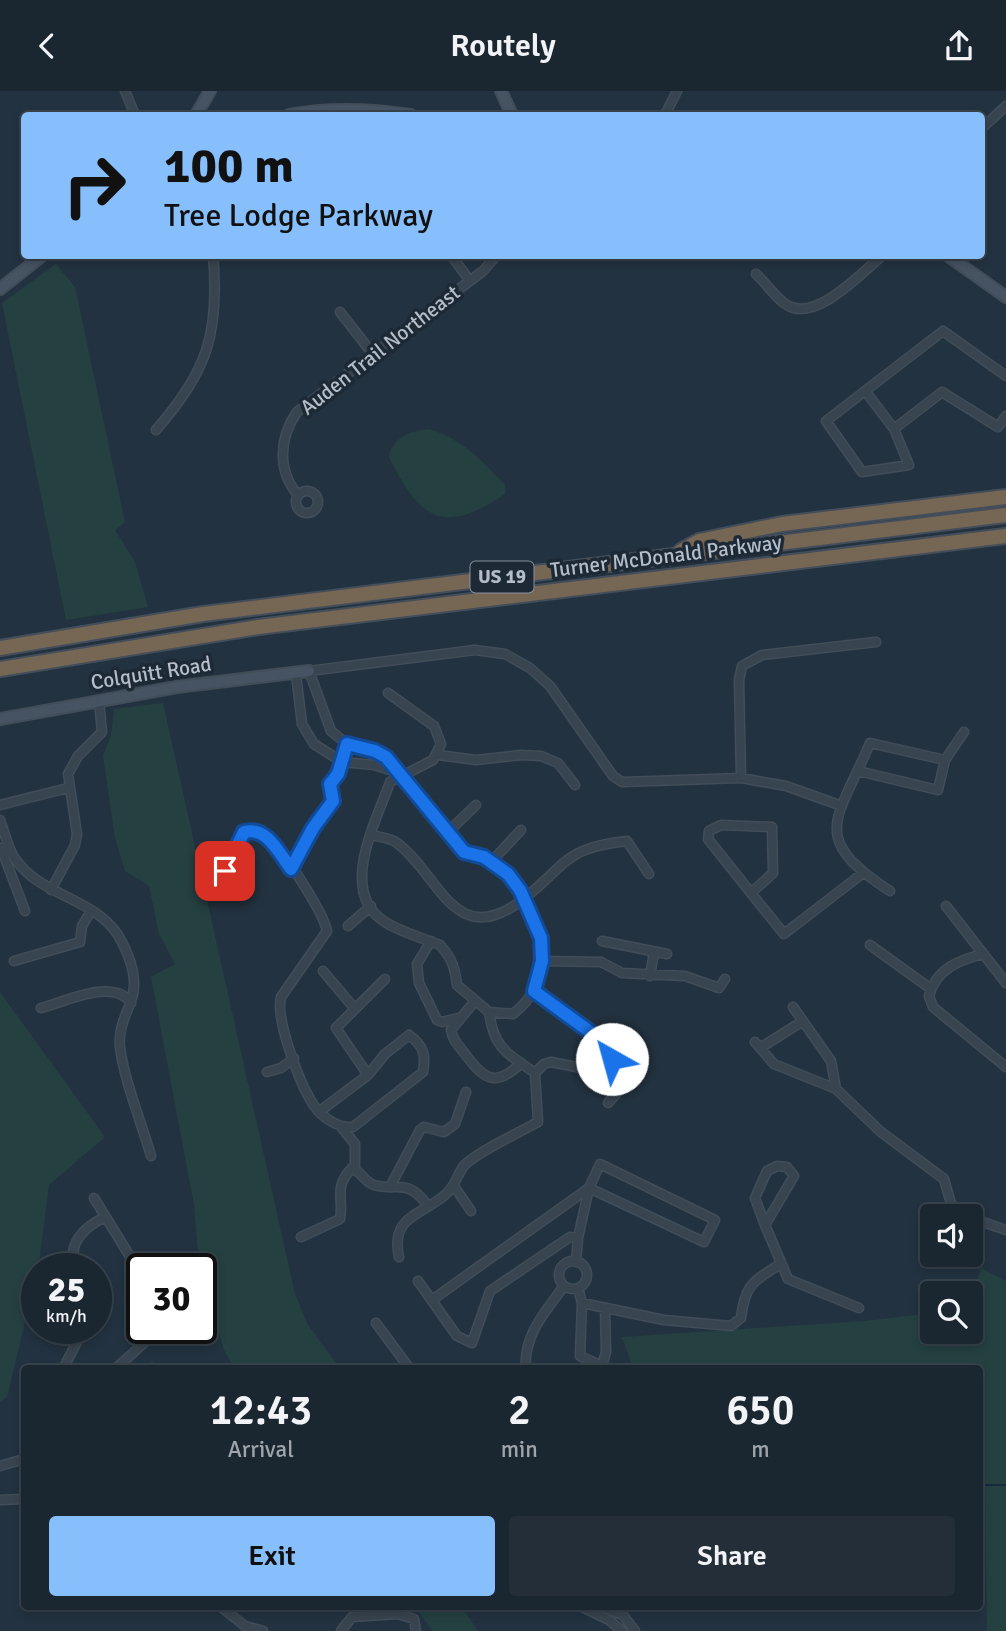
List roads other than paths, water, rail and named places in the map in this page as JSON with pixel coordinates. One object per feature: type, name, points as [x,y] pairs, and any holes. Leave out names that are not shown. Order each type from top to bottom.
[{"type":"highway","points":[[670,556],[699,541],[736,532],[1006,497]]},
{"type":"highway","name":"Turner McDonald Parkway","points":[[0,648],[203,614],[1006,515]]},
{"type":"highway","name":"Turner McDonald Parkway","points":[[0,669],[205,635],[1006,536]]},
{"type":"highway","points":[[973,540],[1006,544]]},
{"type":"street","points":[[125,91],[134,112]]},
{"type":"street","points":[[198,112],[210,91]]},
{"type":"street","points":[[501,91],[511,112]]},
{"type":"street","points":[[666,112],[677,91]]},
{"type":"street","points":[[985,125],[1006,106]]},
{"type":"street","points":[[308,112],[356,109],[384,112]]},
{"type":"street","points":[[0,289],[38,259]]},
{"type":"street","points":[[156,430],[190,390],[201,367],[214,320],[213,259]]},
{"type":"street","points":[[454,259],[470,281]]},
{"type":"street","name":"Auden Trail Northeast","points":[[298,495],[287,478],[282,459],[290,422],[306,403],[470,281],[493,259]]},
{"type":"street","points":[[756,274],[787,305],[808,310],[824,303],[878,259]]},
{"type":"street","points":[[953,259],[1006,296]]},
{"type":"street","points":[[340,312],[372,353]]},
{"type":"street","points":[[866,392],[894,429],[909,465],[862,472],[826,421],[943,331],[1006,376]]},
{"type":"street","points":[[894,429],[942,392],[998,427],[1006,416]]},
{"type":"street","points":[[741,778],[739,680],[742,666],[762,655],[876,642]]},
{"type":"street","points":[[575,785],[558,763],[541,756],[521,754],[476,759],[438,755],[398,774],[390,782],[371,835],[361,874],[365,895],[383,921],[431,941],[447,952],[454,963],[457,985],[489,1012],[513,1014],[528,1001],[534,991],[542,961],[541,938],[523,899],[508,874],[491,862],[464,852],[398,774],[386,757],[375,751],[347,744],[327,724],[309,671],[475,650],[506,654],[530,668],[550,686],[613,776],[622,782],[741,778],[786,786],[842,806]]},
{"type":"street","name":"Colquitt Road","points":[[0,719],[177,687],[309,671]]},
{"type":"street","points":[[296,674],[300,715],[307,735],[324,753],[342,762],[374,765],[398,774]]},
{"type":"street","points":[[388,693],[434,726],[440,738],[438,755]]},
{"type":"street","points":[[51,890],[75,845],[77,834],[68,788],[72,764],[99,738],[103,726],[99,701]]},
{"type":"street","points":[[859,771],[938,790],[945,760],[964,732]]},
{"type":"street","points":[[890,891],[863,873],[842,852],[835,836],[842,806],[870,743],[945,760]]},
{"type":"street","points":[[291,869],[313,828],[333,801],[330,784],[342,762],[347,744]]},
{"type":"street","points":[[0,805],[68,788]]},
{"type":"street","points":[[448,832],[476,804]]},
{"type":"street","points":[[0,821],[13,857]]},
{"type":"street","points":[[751,893],[773,873],[772,827],[721,825],[709,831],[708,839],[783,934],[863,873]]},
{"type":"street","points":[[491,862],[521,830]]},
{"type":"street","points":[[215,890],[246,831],[265,835],[320,909],[327,931],[281,997],[278,1009],[280,1024],[313,1105],[342,1128],[355,1144],[355,1170]]},
{"type":"street","points":[[371,835],[396,842],[445,900],[460,912],[482,918],[502,914],[575,853],[605,844],[627,841],[649,874]]},
{"type":"street","points":[[0,848],[13,857],[34,880],[91,911],[110,925],[125,949],[135,987],[121,1028],[120,1049],[151,1156]]},
{"type":"street","points":[[0,848],[25,911]]},
{"type":"street","points":[[348,926],[371,906]]},
{"type":"street","points":[[946,906],[1006,983]]},
{"type":"street","points":[[14,961],[80,942],[82,926],[91,911]]},
{"type":"street","points":[[431,941],[417,964],[419,983],[437,1020],[458,1018]]},
{"type":"street","points":[[602,941],[667,954]]},
{"type":"street","points":[[870,945],[931,989]]},
{"type":"street","points":[[650,976],[654,952]]},
{"type":"street","points":[[984,954],[951,965],[931,989],[929,996],[933,1007],[1006,1067]]},
{"type":"street","points":[[542,961],[601,962],[622,973],[685,977],[719,988],[725,979]]},
{"type":"street","points":[[323,971],[355,1009]]},
{"type":"street","points":[[368,1075],[336,1028],[385,979]]},
{"type":"street","points":[[41,1008],[109,990],[123,994],[131,1003]]},
{"type":"street","points":[[534,991],[608,1045],[612,1059],[604,1075]]},
{"type":"street","points":[[474,1002],[458,1018],[451,1030],[482,1075],[488,1078],[505,1076],[521,1063]]},
{"type":"street","points":[[793,1007],[831,1061],[836,1089]]},
{"type":"street","points":[[489,1012],[492,1033],[500,1048],[536,1073]]},
{"type":"street","points":[[803,1021],[757,1045],[774,1064],[836,1089],[881,1132],[944,1179],[952,1204]]},
{"type":"street","points":[[320,1111],[368,1075],[385,1054],[409,1035],[420,1043],[425,1057],[423,1072],[353,1127],[342,1128]]},
{"type":"street","points":[[268,1072],[281,1068],[294,1058]]},
{"type":"street","points":[[399,1257],[397,1233],[406,1220],[454,1187],[463,1166],[538,1122],[536,1073],[544,1064],[551,1062],[611,1079],[616,1094],[608,1103]]},
{"type":"street","points":[[391,1185],[420,1130],[424,1127],[444,1132],[455,1124],[467,1092]]},
{"type":"street","points":[[576,1262],[578,1238],[589,1188],[600,1164],[715,1220],[704,1242],[589,1188]]},
{"type":"street","points":[[765,1225],[794,1176],[787,1167],[777,1166],[768,1171],[755,1198],[765,1225],[780,1264],[788,1279],[859,1308]]},
{"type":"street","points":[[302,1237],[340,1219],[338,1194],[344,1177],[352,1168],[370,1184],[391,1185],[421,1195],[428,1206]]},
{"type":"street","points":[[454,1187],[471,1212]]},
{"type":"street","points":[[432,1300],[589,1188]]},
{"type":"street","points":[[94,1198],[128,1253]]},
{"type":"street","points":[[76,1253],[74,1247],[80,1233],[105,1217]]},
{"type":"street","points":[[983,1222],[1006,1230]]},
{"type":"street","points":[[418,1281],[457,1336],[472,1343],[490,1291],[570,1237],[578,1238]]},
{"type":"street","points":[[568,1262],[576,1262],[586,1272],[586,1280],[578,1288],[564,1286],[559,1279],[559,1271],[568,1262]]},
{"type":"street","points":[[582,1303],[664,1320],[732,1327],[741,1318],[744,1293],[749,1285],[780,1264]]},
{"type":"street","points":[[526,1365],[525,1355],[532,1334],[564,1286]]},
{"type":"street","points":[[578,1288],[582,1303],[580,1356],[600,1365]]},
{"type":"street","points":[[602,1365],[606,1352],[606,1308]]},
{"type":"street","points":[[376,1323],[407,1365]]},
{"type":"street","points":[[65,1365],[76,1344]]},
{"type":"street","points":[[119,1365],[143,1344]]},
{"type":"street","points":[[0,1466],[21,1460]]},
{"type":"street","points":[[0,1500],[21,1499]]},
{"type":"street","points":[[225,1610],[245,1626],[263,1631]]},
{"type":"street","points":[[588,1610],[609,1620],[622,1631]]},
{"type":"street","points":[[609,1610],[623,1615],[635,1631]]},
{"type":"street","points":[[341,1631],[352,1617],[398,1614],[414,1619],[416,1631]]},
{"type":"waterway","points":[[983,1485],[1006,1485]]}]
